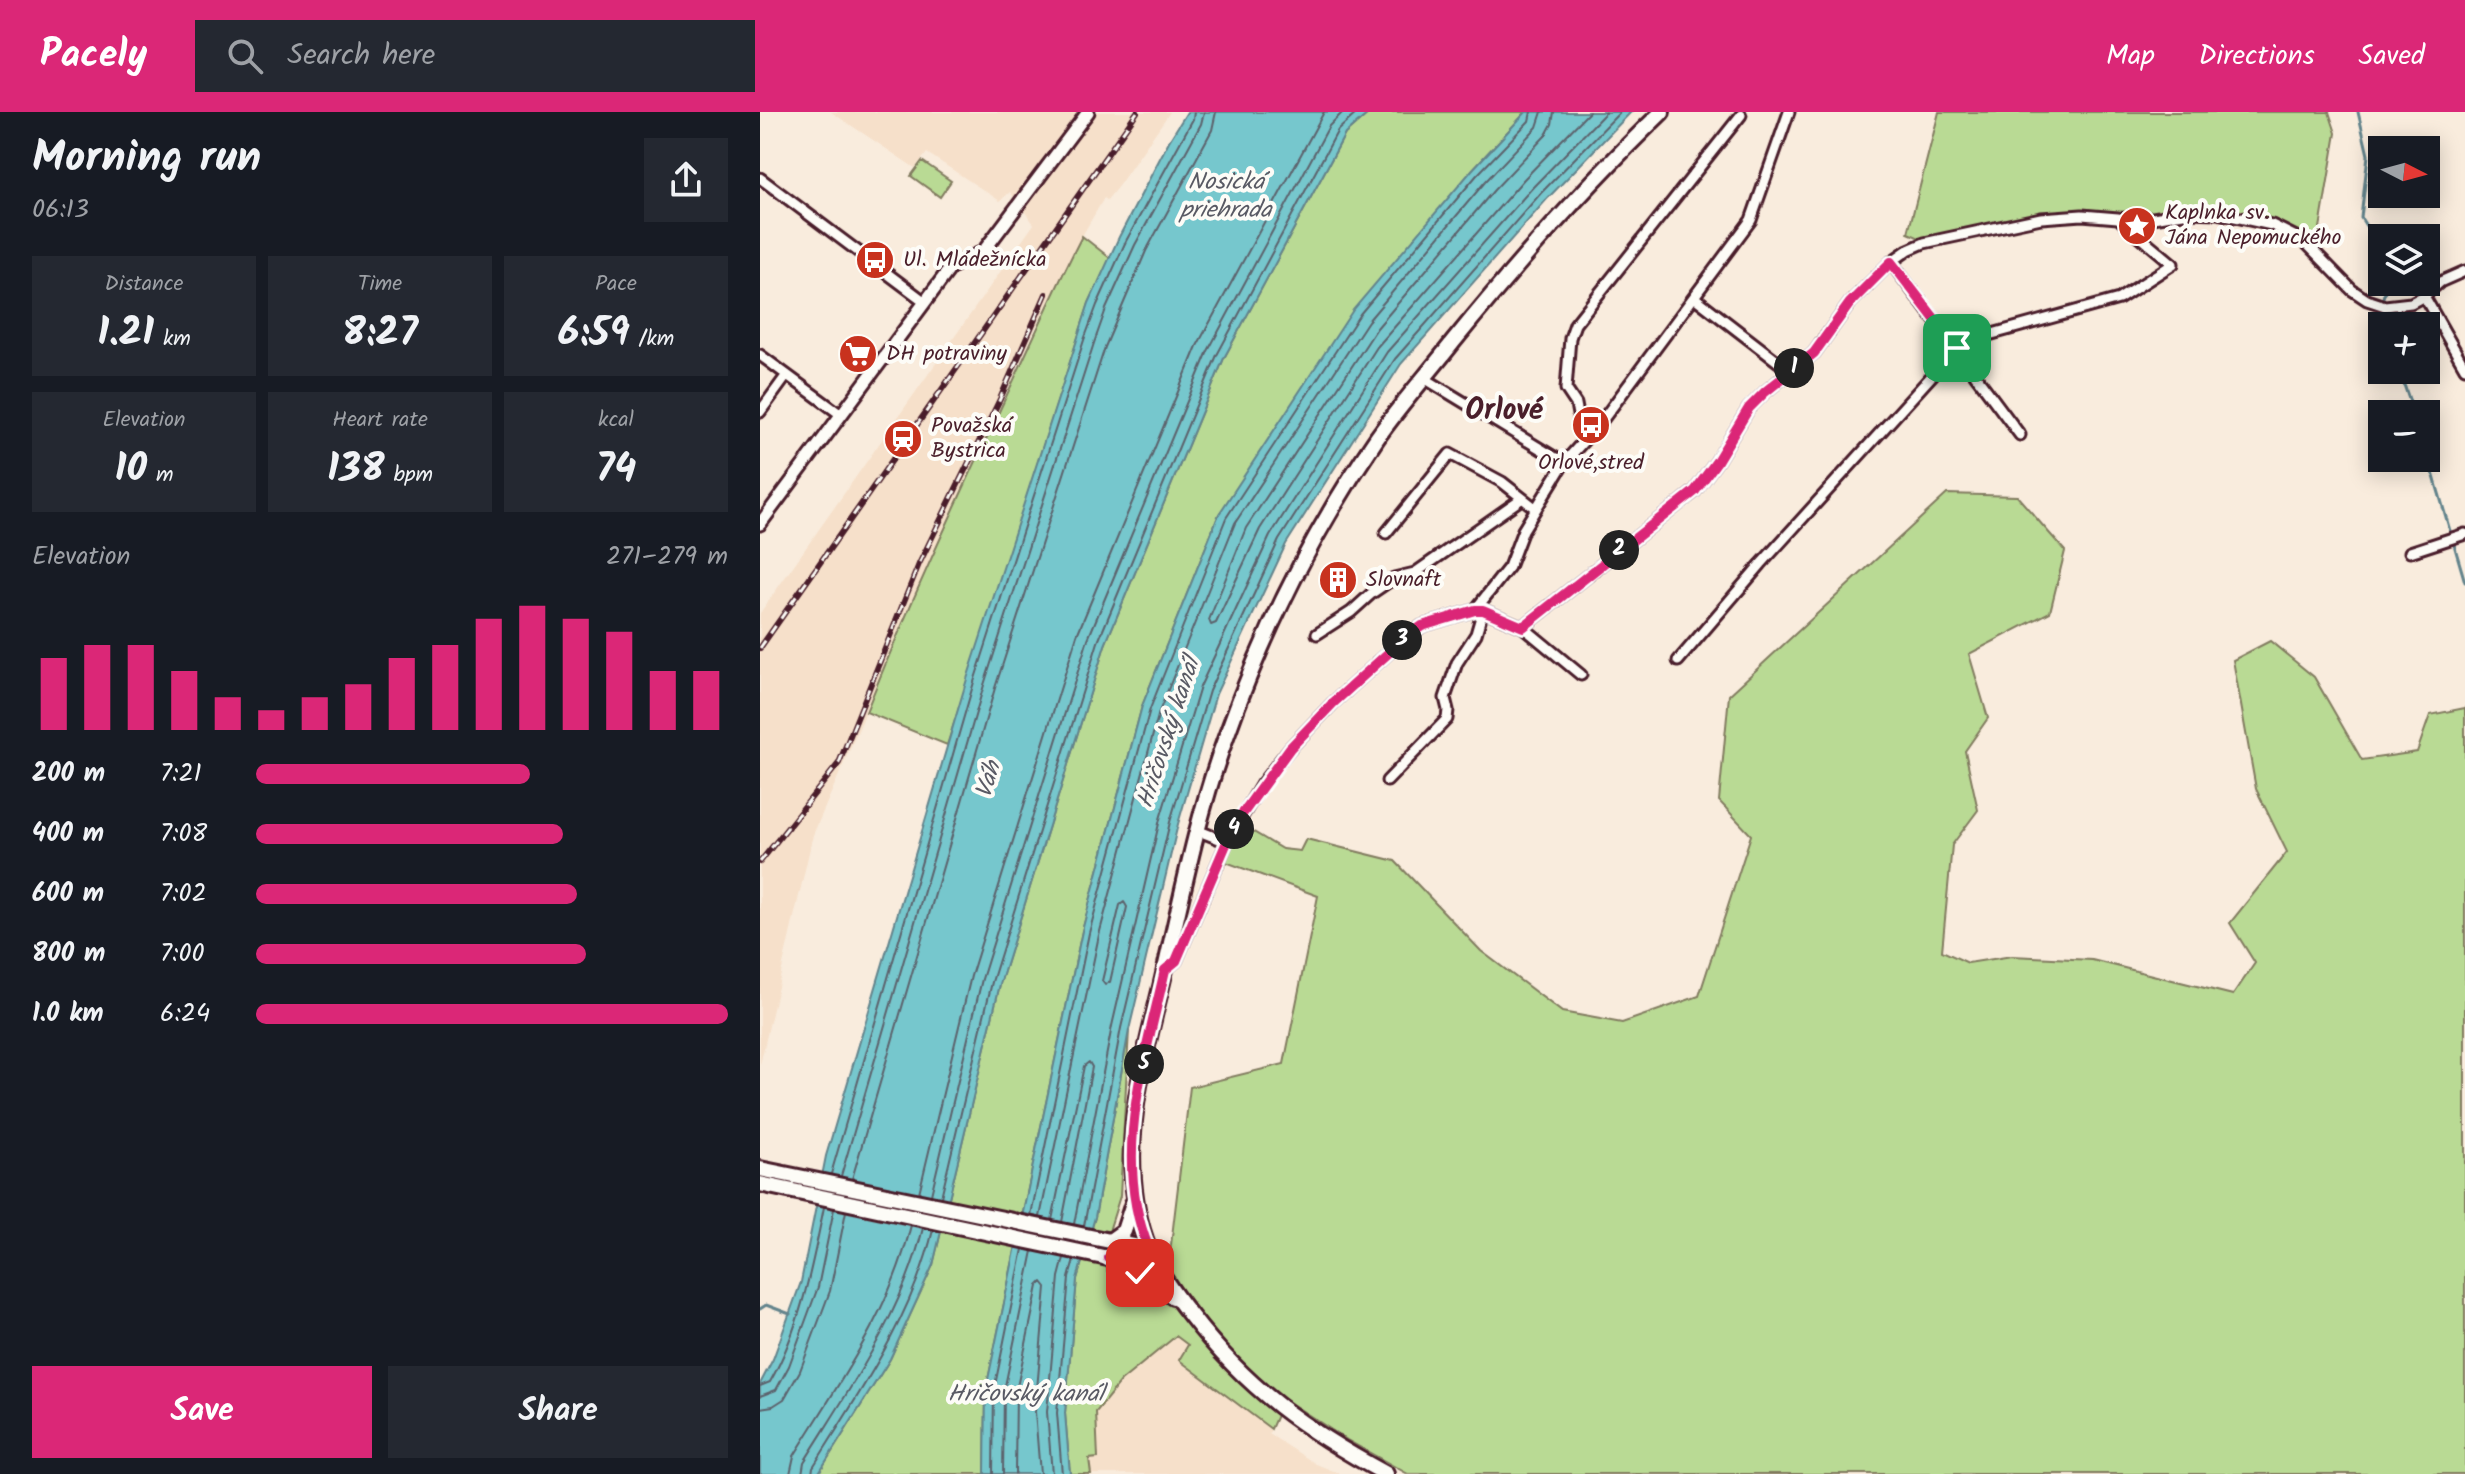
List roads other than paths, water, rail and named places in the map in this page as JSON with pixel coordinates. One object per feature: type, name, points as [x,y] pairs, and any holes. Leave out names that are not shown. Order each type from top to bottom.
[{"type":"main road","points":[[1386,1474],[1290,1417],[1225,1358],[1180,1302],[1149,1249],[1141,1227],[1132,1130],[1138,1090],[1215,769],[1243,691],[1309,549],[1379,436],[1424,378],[1515,267],[1662,112]]},
{"type":"main road","points":[[760,1169],[1149,1249]]},
{"type":"main road","points":[[760,1184],[1102,1256],[1137,1257],[1149,1249]]},
{"type":"main road","points":[[1105,1240],[1120,1236],[1127,1226],[1136,1195]]},
{"type":"main road","points":[[1102,1256],[1146,1277],[1180,1302]]},
{"type":"street","points":[[760,524],[951,267],[983,252],[1088,112]]},
{"type":"street","points":[[1387,781],[1447,719],[1445,698],[1457,663],[1476,634],[1479,610],[1509,567],[1523,530],[1564,463],[1604,418],[1751,220],[1789,112]]},
{"type":"street","points":[[1583,442],[1576,404],[1566,389],[1570,338],[1575,324],[1741,115]]},
{"type":"street","points":[[760,178],[924,301]]},
{"type":"street","points":[[1523,627],[1695,491],[1749,408],[1814,353],[1850,303],[1891,262],[1924,243],[2041,218],[2082,215],[2147,219],[2189,212],[2217,213],[2272,225],[2304,241],[2352,290],[2382,305],[2398,306],[2424,296],[2465,368]]},
{"type":"street","points":[[1678,661],[1761,564],[1957,348],[1985,336],[2119,299],[2173,264],[2118,218]]},
{"type":"street","points":[[1891,262],[2020,435]]},
{"type":"street","points":[[2440,282],[2465,271]]},
{"type":"street","points":[[1694,297],[1790,371]]},
{"type":"street","points":[[760,355],[840,414]]},
{"type":"street","points":[[760,412],[787,375]]},
{"type":"street","points":[[1424,378],[1564,463]]},
{"type":"street","points":[[1386,533],[1450,454],[1502,482],[1535,508]]},
{"type":"street","points":[[1317,634],[1394,578],[1415,573],[1521,499]]},
{"type":"street","points":[[2410,552],[2458,536]]},
{"type":"street","points":[[1165,970],[1176,961],[1227,842],[1261,785],[1290,748],[1333,703],[1405,638],[1422,626],[1479,610],[1523,627],[1581,675]]},
{"type":"street","points":[[1199,831],[1227,842]]},
{"type":"water","name":"Nosická priehrada","points":[[1187,112],[1370,112],[1345,134],[1224,358],[1105,645],[1000,984],[933,1265],[890,1359],[818,1474],[760,1474],[760,1384],[773,1359],[801,1282],[826,1156],[967,679],[1089,303],[1119,237]]},
{"type":"water","name":"Hričovský kanál","points":[[1526,112],[1631,112],[1547,199],[1401,364],[1286,544],[1216,694],[1178,824],[1129,1030],[1095,1217],[1077,1279],[1065,1413],[1070,1474],[985,1474],[986,1389],[1082,931],[1142,706],[1219,514],[1353,310],[1472,170]]},
{"type":"waterway","points":[[2358,112],[2368,155],[2361,218],[2368,229]]},
{"type":"waterway","points":[[2380,312],[2384,296]]},
{"type":"waterway","points":[[2404,384],[2409,400]]},
{"type":"waterway","points":[[2433,472],[2465,582]]},
{"type":"waterway","points":[[760,1309],[766,1305],[790,1314]]},
{"type":"railway","points":[[760,648],[1137,112]]},
{"type":"railway","points":[[760,862],[839,763],[919,564],[1000,399],[1046,294]]},
{"type":"place","name":"Kaplnka sv. Jána Nepomuckého","points":[[2137,226]]},
{"type":"place","name":"Ul. Mládežnícka","points":[[875,260]]},
{"type":"place","name":"DH potraviny","points":[[858,354]]},
{"type":"place","name":"Orlové,stred","points":[[1591,425]]},
{"type":"place","name":"Považská Bystrica","points":[[903,439]]},
{"type":"place","name":"Slovnaft","points":[[1338,580]]},
{"type":"district","name":"Orlové","points":[[1504,411]]},
{"type":"water label","name":"Váh","points":[[989,780]]}]
